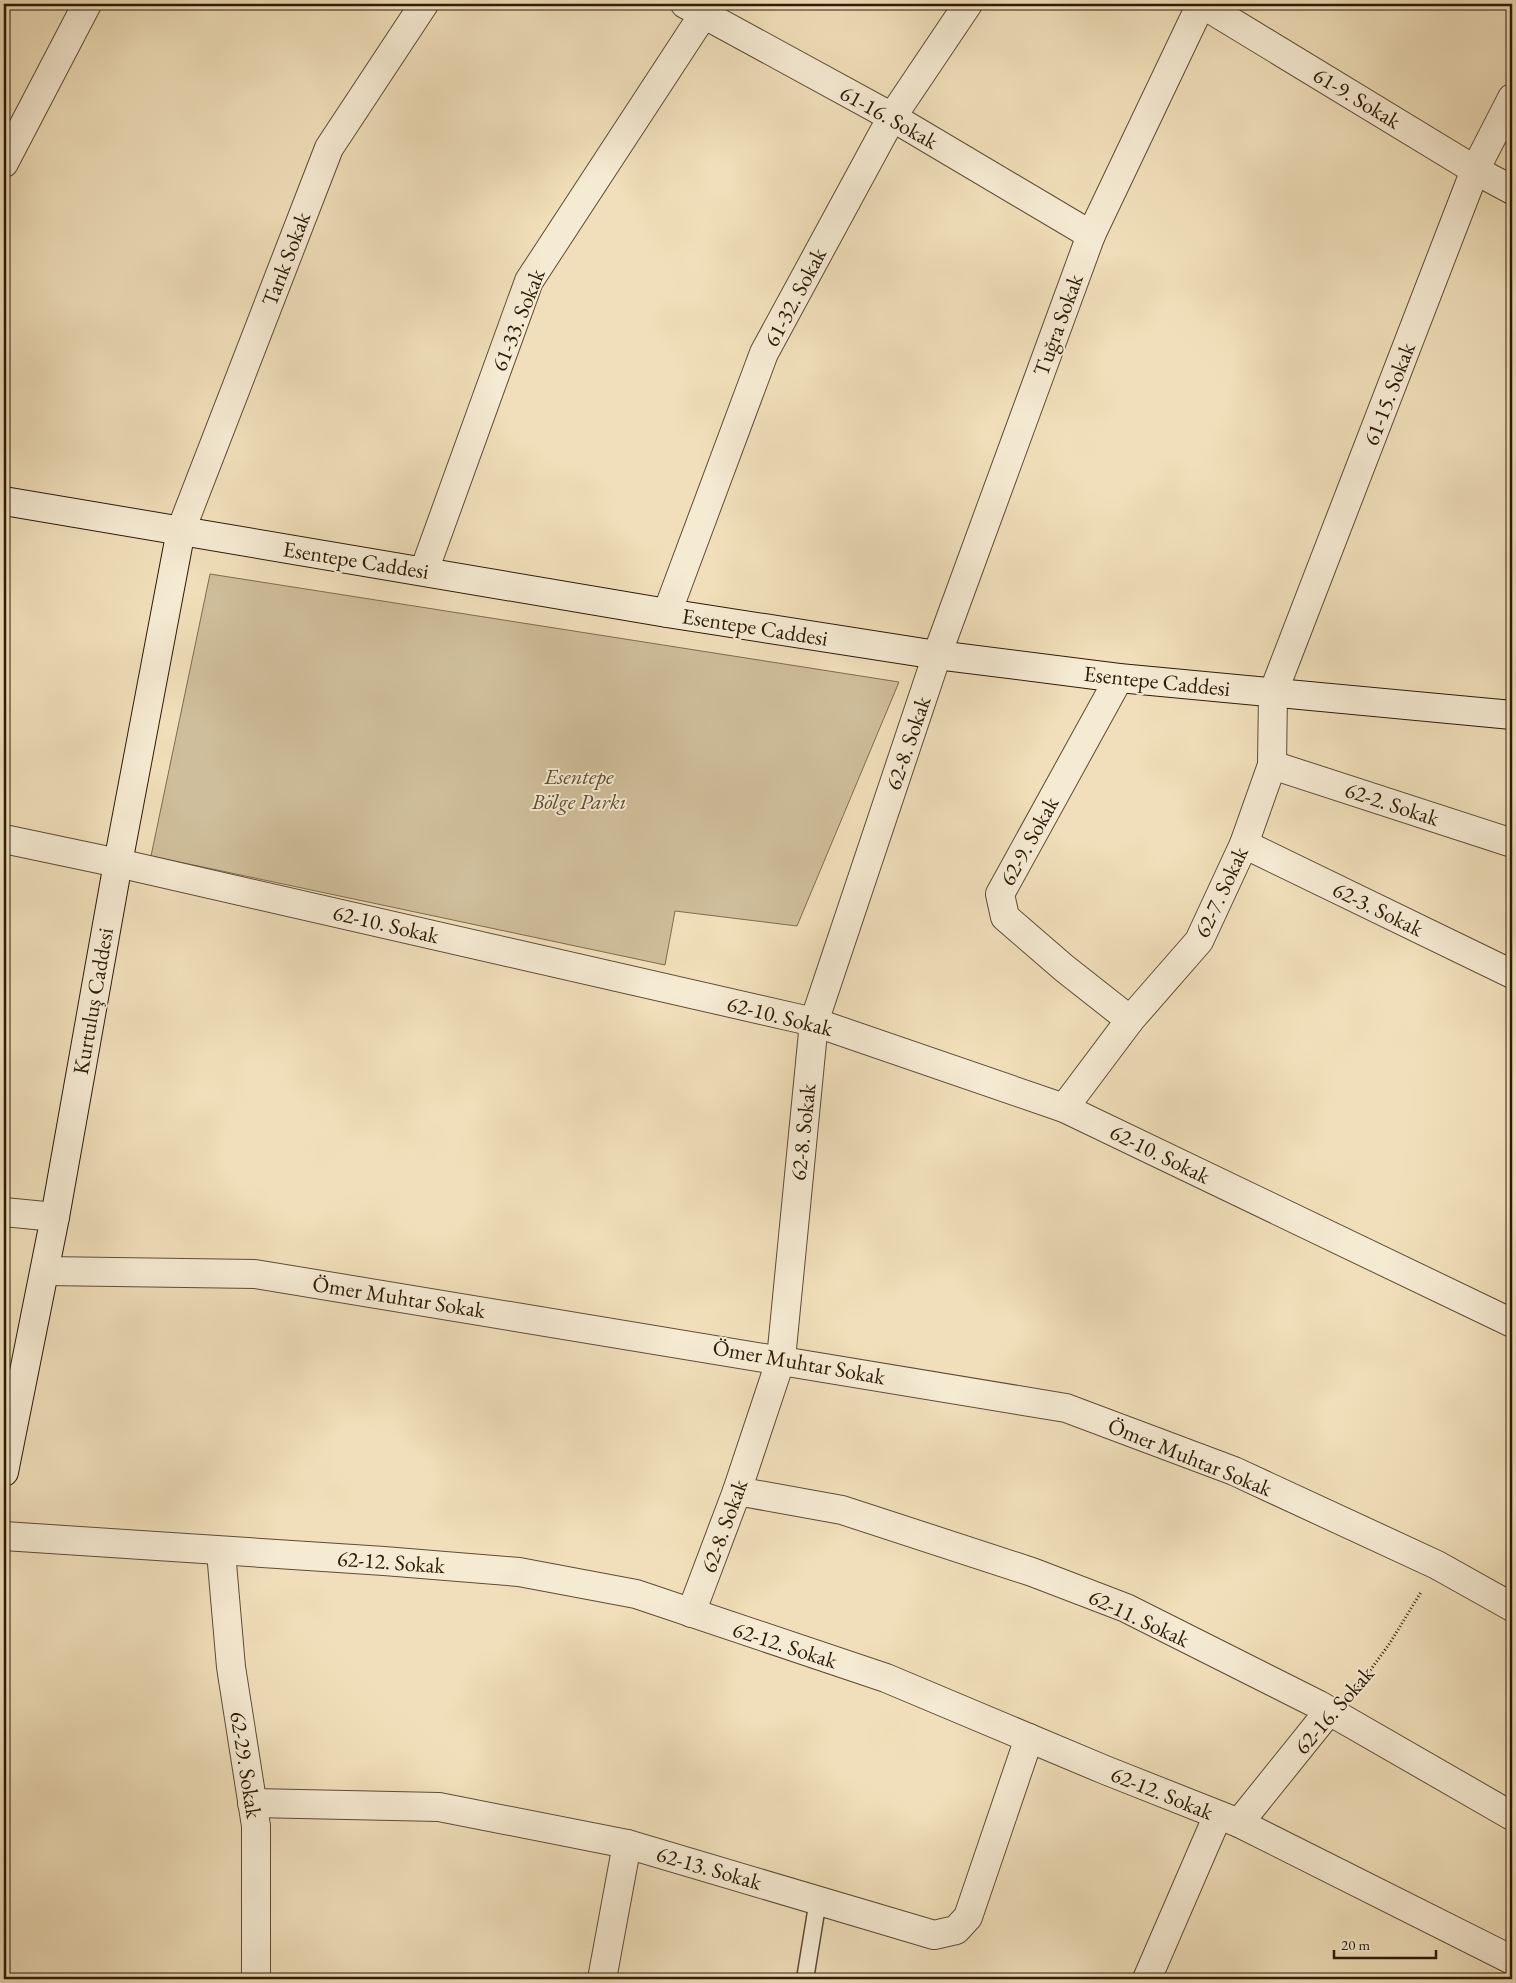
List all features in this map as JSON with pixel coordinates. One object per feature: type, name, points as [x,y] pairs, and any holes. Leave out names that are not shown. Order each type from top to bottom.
[{"type":"street","points":[[4,163],[87,4]]},
{"type":"street","name":"Tarık Sokak","points":[[181,530],[329,148],[424,4]]},
{"type":"street","name":"61-32. Sokak","points":[[667,613],[764,353],[892,117],[968,4]]},
{"type":"street","name":"61-9. Sokak","points":[[1202,4],[1475,170],[1512,190]]},
{"type":"street","name":"Tuğra Sokak","points":[[938,655],[1092,235],[1202,4]]},
{"type":"street","name":"61-16. Sokak","points":[[694,9],[892,117],[1092,235]]},
{"type":"street","name":"61-33. Sokak","points":[[424,571],[529,281],[694,9]]},
{"type":"street","name":"61-15. Sokak","points":[[1273,693],[1475,170],[1512,98]]},
{"type":"street","name":"Esentepe Caddesi","points":[[4,501],[667,613],[938,655],[1119,678],[1512,715]]},
{"type":"street","name":"Kurtuluş Caddesi","points":[[4,1472],[12,1399],[45,1271],[118,863],[181,530]]},
{"type":"street","name":"62-8. Sokak","points":[[691,1613],[737,1491],[781,1359],[814,1022],[938,655]]},
{"type":"street","name":"62-9. Sokak","points":[[1119,678],[1000,894],[1005,917],[1064,968],[1130,1020]]},
{"type":"street","name":"62-7. Sokak","points":[[1064,1108],[1130,1020],[1199,941],[1244,844],[1272,765],[1273,693]]},
{"type":"street","name":"62-2. Sokak","points":[[1272,765],[1512,843]]},
{"type":"street","name":"62-10. Sokak","points":[[4,839],[118,863],[814,1022],[1064,1108],[1512,1323]]},
{"type":"street","name":"62-3. Sokak","points":[[1244,844],[1512,974]]},
{"type":"street","points":[[4,1212],[55,1218]]},
{"type":"street","name":"Ömer Muhtar Sokak","points":[[45,1271],[255,1274],[781,1359],[1066,1408],[1234,1471],[1437,1566],[1512,1607]]},
{"type":"street","name":"62-11. Sokak","points":[[737,1491],[842,1510],[1032,1572],[1126,1608],[1329,1711],[1512,1816]]},
{"type":"street","name":"62-12. Sokak","points":[[4,1536],[221,1552],[384,1561],[519,1572],[636,1594],[886,1678],[1229,1819],[1509,1967]]},
{"type":"street","name":"62-29. Sokak","points":[[221,1552],[231,1668],[256,1826],[256,1979]]},
{"type":"street","name":"62-16. Sokak","points":[[1147,1979],[1229,1819],[1329,1711]]},
{"type":"street","name":"62-13. Sokak","points":[[252,1803],[439,1807],[627,1844],[934,1935],[956,1930],[968,1917],[1029,1738]]},
{"type":"street","points":[[602,1979],[627,1844]]},
{"type":"lane","points":[[805,1979],[818,1900]]},
{"type":"path","name":"62-16. Sokak","points":[[1329,1711],[1351,1697],[1390,1643],[1437,1566]]},
{"type":"green space","name":"Esentepe Bölge Parkı","points":[[210,574],[899,682],[797,926],[675,911],[665,965],[151,856]]}]
